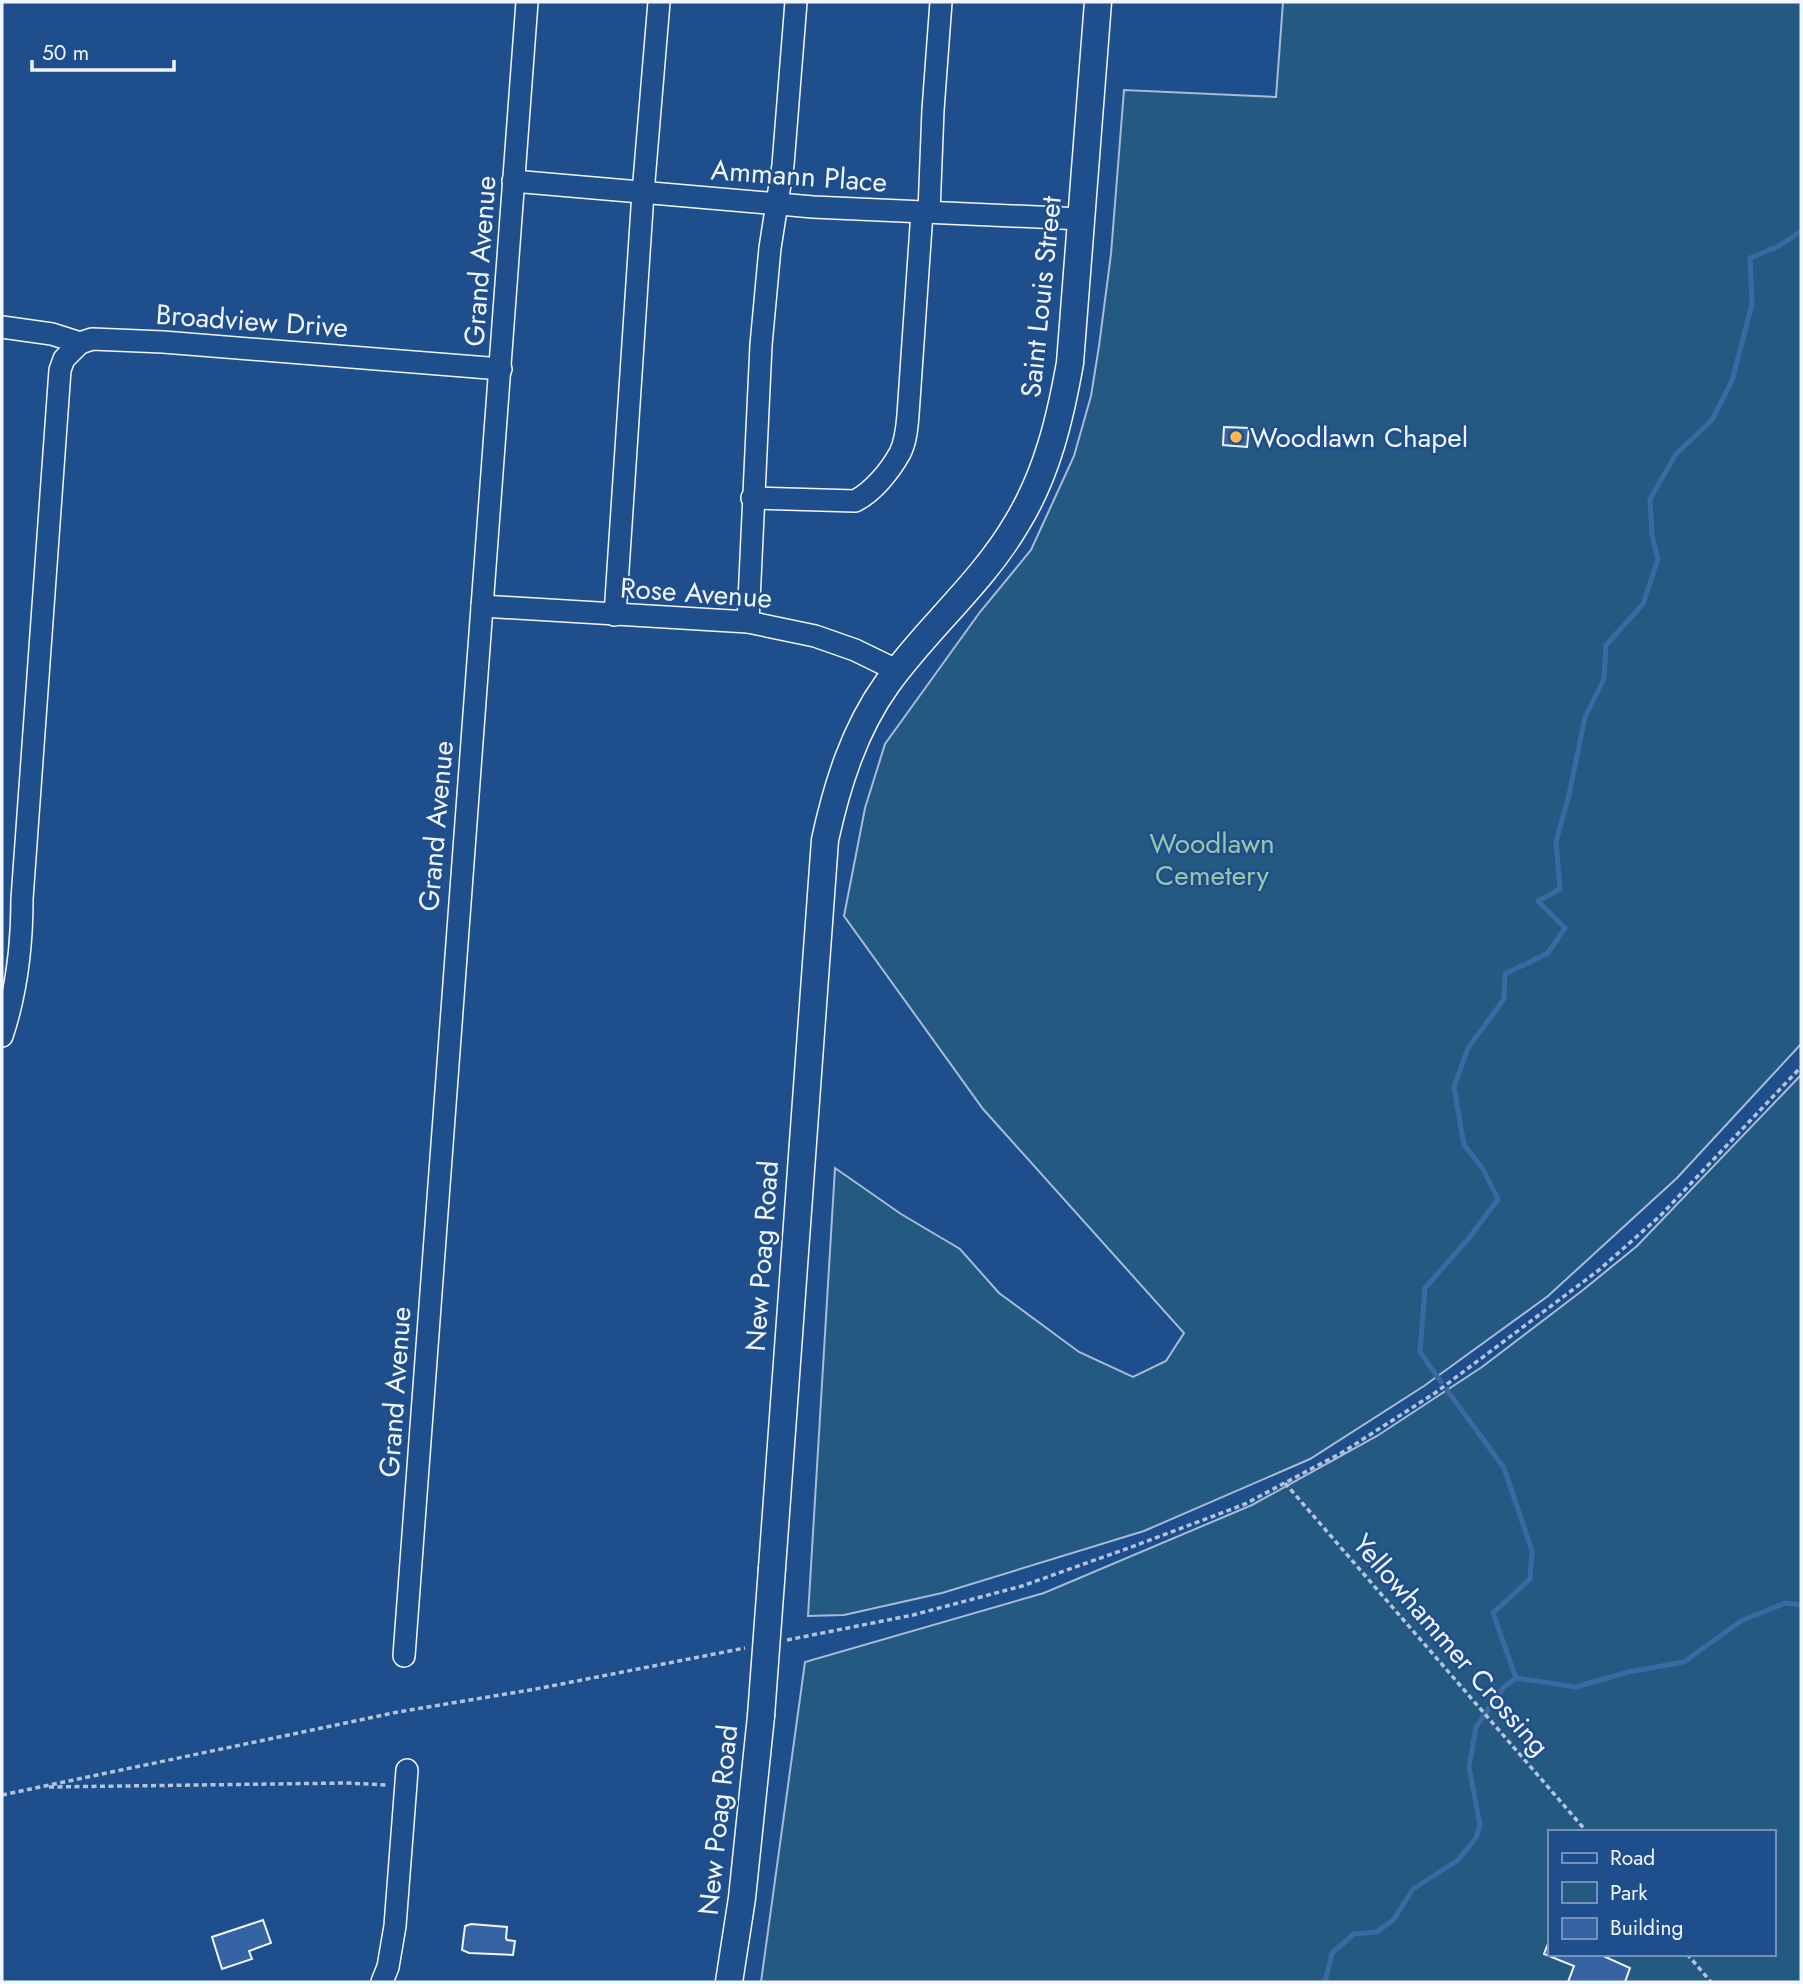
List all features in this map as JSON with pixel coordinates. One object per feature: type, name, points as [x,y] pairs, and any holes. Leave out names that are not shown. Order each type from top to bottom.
[{"type":"main road","name":"Saint Louis Street","points":[[977,578],[1016,524],[1035,490],[1062,410],[1070,363],[1098,2]]},
{"type":"main road","name":"New Poag Road","points":[[729,1982],[742,1898],[761,1716],[825,840],[845,763],[865,721],[887,684],[977,578]]},
{"type":"street","name":"Grand Avenue","points":[[404,1656],[527,2]]},
{"type":"street","points":[[615,615],[643,193],[659,2]]},
{"type":"street","points":[[748,622],[761,345],[770,248],[789,113],[796,2]]},
{"type":"street","points":[[752,498],[855,501],[869,494],[900,453],[908,415],[941,2]]},
{"type":"street","name":"Ammann Place","points":[[513,181],[778,204],[1082,219]]},
{"type":"street","name":"Broadview Drive","points":[[2,327],[52,334],[80,343],[92,339],[163,342],[501,369]]},
{"type":"street","points":[[2,1036],[15,988],[22,933],[22,898],[60,370],[70,350],[80,343]]},
{"type":"street","name":"Rose Avenue","points":[[482,606],[748,622],[815,636],[855,650],[898,671]]},
{"type":"street","points":[[382,1982],[388,1967],[395,1926],[407,1770]]},
{"type":"path","points":[[780,1641],[913,1615],[1022,1586],[1245,1504],[1343,1452],[1435,1393],[1599,1270],[1660,1216],[1801,1067]]},
{"type":"path","name":"Yellowhammer Crossing","points":[[1285,1483],[1585,1830]]},
{"type":"path","points":[[2,1795],[398,1712],[536,1689],[753,1646]]},
{"type":"path","points":[[39,1787],[359,1783],[385,1784],[406,1793]]},
{"type":"path","points":[[1689,1956],[1711,1982]]},
{"type":"green space","name":"Woodlawn Cemetery","points":[[1283,2],[1801,2],[1801,1044],[1677,1178],[1548,1296],[1424,1386],[1310,1459],[1144,1531],[942,1593],[844,1615],[808,1616],[835,1168],[901,1214],[960,1249],[999,1293],[1079,1352],[1133,1377],[1166,1361],[1184,1333],[983,1109],[844,916],[865,808],[885,744],[980,612],[1031,550],[1074,456],[1091,396],[1099,346],[1111,254],[1124,90],[1276,97]]},
{"type":"green space","points":[[1801,1075],[1801,1982],[761,1982],[805,1662],[1044,1593],[1252,1505],[1377,1436],[1482,1367],[1637,1246]]},
{"type":"building","name":"Woodlawn Chapel","points":[[1224,427],[1249,428],[1247,447],[1223,445]]},
{"type":"building","points":[[263,1920],[271,1943],[249,1951],[252,1959],[222,1969],[212,1937]]},
{"type":"building","points":[[471,1924],[507,1927],[507,1940],[515,1941],[513,1955],[469,1953],[462,1950],[465,1926]]},
{"type":"building","points":[[1549,1956],[1603,1956],[1630,1968],[1625,1982],[1568,1982],[1574,1966]]},
{"type":"waterway","points":[[1441,1382],[1420,1352],[1425,1288],[1469,1238],[1498,1199],[1483,1169],[1464,1145],[1454,1087],[1468,1048],[1504,999],[1505,974],[1548,953],[1565,928],[1538,901],[1560,889],[1556,842],[1585,717],[1604,679],[1606,645],[1643,604],[1658,559],[1652,535],[1650,499],[1676,454],[1712,420],[1732,381],[1752,304],[1750,258],[1779,246],[1801,231]]},
{"type":"waterway","points":[[1447,1390],[1504,1468],[1532,1551],[1530,1579],[1493,1613],[1516,1678]]},
{"type":"waterway","points":[[1325,1982],[1332,1953],[1354,1934],[1377,1932],[1394,1919],[1413,1889],[1457,1861],[1476,1838],[1480,1825],[1469,1767],[1476,1727],[1504,1687],[1516,1678],[1576,1687],[1628,1672],[1684,1662],[1741,1621],[1785,1603],[1801,1605]]},
{"type":"place","name":"Woodlawn Chapel","points":[[1236,437]]}]
